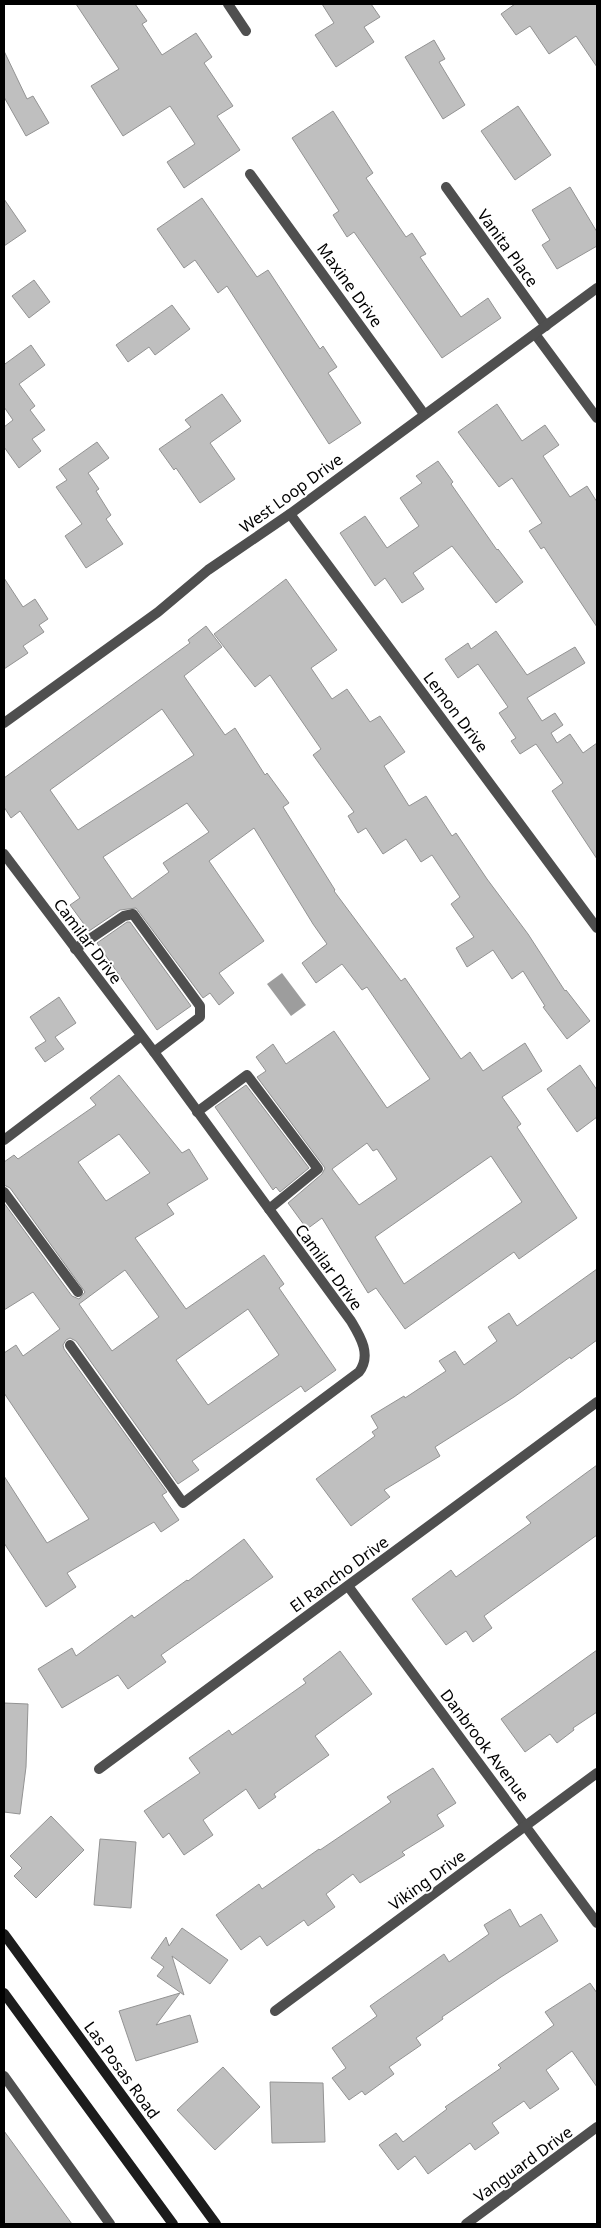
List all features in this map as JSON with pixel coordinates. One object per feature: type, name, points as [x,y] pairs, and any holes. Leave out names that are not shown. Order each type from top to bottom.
[{"type":"main road","name":"Las Posas Road","points":[[4,1934],[216,2224]]},
{"type":"main road","points":[[4,1993],[173,2224]]},
{"type":"street","points":[[228,4],[246,31]]},
{"type":"street","name":"Maxine Drive","points":[[250,174],[424,414]]},
{"type":"street","name":"Vanita Place","points":[[446,187],[546,326]]},
{"type":"street","name":"West Loop Drive","points":[[4,723],[158,612],[208,570],[290,514],[597,288]]},
{"type":"street","points":[[536,334],[597,418]]},
{"type":"street","name":"Lemon Drive","points":[[290,514],[597,928]]},
{"type":"street","name":"Camilar Drive","points":[[4,854],[154,1052],[351,1321],[363,1342],[365,1358],[363,1367],[182,1503],[70,1345]]},
{"type":"street","points":[[75,949],[124,916],[133,914],[200,1006],[200,1017],[154,1052]]},
{"type":"street","points":[[4,1140],[141,1036]]},
{"type":"street","points":[[197,1112],[247,1075],[318,1169],[269,1209]]},
{"type":"street","points":[[4,1192],[78,1292]]},
{"type":"street","name":"El Rancho Drive","points":[[99,1769],[597,1402]]},
{"type":"street","name":"Danbrook Avenue","points":[[348,1586],[597,1923]]},
{"type":"street","name":"Viking Drive","points":[[275,2011],[597,1773]]},
{"type":"street","points":[[4,2076],[110,2224]]},
{"type":"street","name":"Vanguard Drive","points":[[466,2224],[597,2127]]},
{"type":"shaded area","points":[[282,973],[306,1005],[291,1016],[267,984]]},
{"type":"building","points":[[76,4],[135,4],[147,21],[142,24],[162,55],[196,33],[212,57],[204,63],[233,106],[217,116],[240,150],[184,188],[167,162],[195,144],[170,106],[123,136],[91,86],[119,69]]},
{"type":"building","points":[[322,4],[371,4],[380,17],[364,27],[374,42],[336,67],[315,35],[334,23]]},
{"type":"building","points":[[515,4],[597,4],[597,67],[576,36],[549,54],[530,26],[516,35],[501,14]]},
{"type":"building","points":[[434,40],[445,59],[439,62],[465,105],[443,119],[405,57]]},
{"type":"building","points":[[4,51],[27,99],[33,96],[49,123],[26,136],[4,97]]},
{"type":"building","points":[[518,106],[551,155],[515,180],[481,131]]},
{"type":"building","points":[[333,111],[373,173],[366,178],[406,237],[412,233],[426,254],[420,257],[461,317],[488,298],[501,318],[442,358],[354,232],[347,237],[333,215],[339,211],[292,138]]},
{"type":"building","points":[[570,187],[597,232],[597,246],[557,269],[542,245],[550,240],[532,210]]},
{"type":"building","points":[[202,198],[257,277],[268,270],[320,349],[323,346],[337,367],[328,373],[361,423],[329,444],[227,286],[218,293],[195,260],[184,268],[157,229]]},
{"type":"building","points":[[4,199],[26,231],[4,246]]},
{"type":"building","points":[[34,280],[50,302],[29,318],[12,296]]},
{"type":"building","points":[[172,305],[190,329],[155,355],[149,347],[128,362],[116,345]]},
{"type":"building","points":[[31,345],[45,365],[19,384],[35,406],[30,410],[45,430],[32,439],[41,451],[19,468],[4,447],[4,427],[13,420],[4,407],[4,363]]},
{"type":"building","points":[[222,394],[241,421],[210,443],[235,479],[200,503],[176,468],[174,470],[159,449],[191,427],[185,420]]},
{"type":"building","points":[[497,404],[522,441],[545,425],[559,445],[543,456],[570,497],[587,486],[597,502],[597,627],[544,547],[541,549],[529,531],[542,523],[512,478],[499,487],[458,432]]},
{"type":"building","points":[[97,442],[109,458],[88,473],[99,489],[96,491],[111,515],[106,519],[123,544],[86,568],[65,536],[82,524],[56,487],[67,480],[59,469]]},
{"type":"building","points":[[438,461],[453,482],[451,484],[497,550],[523,582],[496,603],[452,546],[413,573],[424,589],[402,603],[385,578],[375,586],[340,533],[365,516],[387,548],[419,526],[400,498],[422,483],[416,476]]},
{"type":"building","points":[[4,578],[23,607],[35,599],[48,619],[39,625],[44,632],[23,646],[28,653],[4,669]]},
{"type":"building","points":[[286,579],[337,650],[311,668],[332,699],[347,689],[370,722],[380,716],[405,752],[384,766],[409,806],[426,796],[452,836],[456,833],[528,934],[565,991],[590,1021],[567,1039],[543,1007],[545,1006],[523,971],[512,979],[493,950],[467,967],[456,948],[474,937],[451,904],[460,897],[432,855],[421,862],[406,839],[383,854],[366,828],[358,833],[348,816],[354,812],[313,755],[321,749],[270,675],[255,687],[214,634]]},
{"type":"building","points":[[206,626],[222,647],[184,676],[225,735],[235,728],[265,775],[267,773],[289,803],[283,807],[334,891],[401,981],[405,978],[461,1059],[470,1052],[483,1071],[525,1043],[542,1071],[502,1097],[521,1124],[517,1127],[577,1218],[519,1259],[514,1252],[405,1329],[376,1288],[368,1293],[322,1218],[307,1229],[288,1203],[322,1174],[325,1168],[257,1077],[266,1071],[256,1057],[273,1044],[286,1064],[334,1031],[387,1108],[430,1079],[367,987],[362,990],[342,964],[316,983],[302,963],[327,944],[254,828],[209,861],[264,941],[219,973],[234,993],[219,1005],[210,993],[203,998],[136,908],[120,910],[89,931],[70,905],[80,898],[20,811],[11,818],[4,807],[4,778],[190,643],[188,640]],"holes":[[[162,709],[194,755],[78,830],[50,790]],[[187,803],[209,832],[163,863],[169,872],[132,899],[103,857]],[[367,1143],[373,1151],[377,1149],[397,1179],[359,1205],[332,1169]],[[491,1156],[522,1202],[404,1284],[375,1237]]]},
{"type":"building","points":[[496,631],[527,675],[575,647],[585,663],[527,698],[542,721],[555,713],[563,725],[551,733],[557,743],[570,734],[583,753],[597,743],[597,859],[552,791],[563,783],[536,744],[520,754],[511,741],[516,738],[499,713],[508,707],[478,664],[458,678],[445,659],[468,643],[471,649]]},
{"type":"building","points":[[127,922],[130,922],[191,1006],[157,1030],[97,943]]},
{"type":"building","points":[[59,997],[76,1023],[55,1037],[64,1049],[45,1062],[35,1048],[46,1041],[30,1017]]},
{"type":"building","points":[[580,1065],[597,1090],[597,1117],[577,1132],[547,1089]]},
{"type":"building","points":[[119,1075],[182,1153],[189,1149],[208,1179],[167,1204],[174,1214],[135,1238],[186,1309],[264,1255],[284,1284],[279,1288],[336,1370],[305,1392],[301,1386],[192,1461],[199,1470],[178,1484],[76,1341],[70,1338],[66,1340],[63,1345],[64,1349],[167,1492],[162,1495],[179,1520],[161,1532],[154,1522],[67,1573],[76,1587],[46,1607],[4,1543],[4,1476],[47,1543],[89,1519],[4,1393],[4,1353],[16,1345],[23,1356],[60,1329],[33,1292],[4,1310],[4,1203],[72,1296],[79,1299],[85,1292],[10,1188],[4,1185],[4,1162],[14,1155],[18,1159],[96,1105],[90,1098]],"holes":[[[119,1134],[150,1173],[106,1201],[78,1162]],[[125,1270],[159,1317],[112,1351],[79,1304]],[[248,1309],[279,1355],[208,1405],[176,1360]]]},
{"type":"building","points":[[246,1085],[309,1168],[280,1192],[276,1187],[273,1190],[215,1107]]},
{"type":"building","points":[[597,1269],[597,1340],[514,1397],[435,1447],[440,1456],[384,1490],[390,1497],[351,1526],[316,1479],[375,1436],[372,1432],[378,1428],[371,1416],[404,1396],[405,1398],[446,1371],[439,1361],[455,1351],[464,1365],[497,1341],[488,1327],[509,1313],[517,1326]]},
{"type":"building","points":[[597,1465],[597,1535],[484,1616],[492,1628],[473,1642],[466,1631],[446,1645],[412,1599],[451,1570],[456,1577],[531,1523],[526,1517]]},
{"type":"building","points":[[244,1539],[273,1577],[161,1655],[166,1662],[128,1689],[118,1675],[62,1708],[38,1669],[72,1648],[76,1656],[132,1615],[134,1618],[188,1581]]},
{"type":"building","points":[[597,1650],[597,1712],[573,1728],[574,1730],[557,1743],[550,1734],[525,1752],[501,1719]]},
{"type":"building","points":[[340,1651],[372,1694],[315,1736],[329,1755],[274,1794],[276,1797],[259,1809],[246,1789],[203,1820],[213,1835],[184,1855],[169,1833],[163,1838],[144,1811],[200,1773],[189,1758],[229,1730],[232,1735],[306,1683],[303,1679]]},
{"type":"building","points":[[4,1703],[28,1704],[26,1767],[20,1814],[4,1812]]},
{"type":"building","points":[[433,1768],[456,1803],[437,1815],[444,1826],[402,1852],[405,1855],[360,1883],[353,1874],[326,1894],[335,1907],[308,1926],[304,1920],[267,1946],[260,1936],[241,1950],[216,1915],[259,1884],[262,1889],[391,1802],[387,1797]]},
{"type":"building","points":[[51,1816],[84,1850],[36,1898],[14,1876],[22,1868],[10,1856]]},
{"type":"building","points":[[100,1839],[136,1842],[131,1908],[94,1905]]},
{"type":"building","points":[[510,1909],[520,1927],[541,1914],[558,1941],[442,2017],[443,2019],[416,2038],[421,2045],[389,2067],[394,2074],[365,2095],[362,2091],[349,2100],[332,2078],[346,2068],[332,2048],[377,2016],[370,2006],[444,1954],[449,1962],[489,1934],[484,1925]]},
{"type":"building","points":[[182,1928],[228,1960],[210,1984],[172,1956],[184,1995],[157,1976],[164,1967],[151,1958],[166,1937],[169,1946]]},
{"type":"building","points":[[590,1983],[597,1993],[597,2087],[572,2051],[546,2070],[559,2089],[530,2109],[524,2101],[492,2123],[499,2133],[475,2150],[470,2143],[428,2174],[415,2156],[398,2170],[379,2145],[396,2133],[403,2142],[447,2109],[445,2107],[501,2068],[498,2065],[554,2025],[545,2012]]},
{"type":"building","points":[[180,1993],[156,2025],[190,2015],[198,2042],[136,2061],[119,2011]]},
{"type":"building","points":[[223,2067],[260,2107],[215,2150],[177,2110]]},
{"type":"building","points":[[270,2082],[323,2083],[325,2142],[272,2143]]},
{"type":"building","points":[[4,2131],[72,2224],[4,2224]]}]
